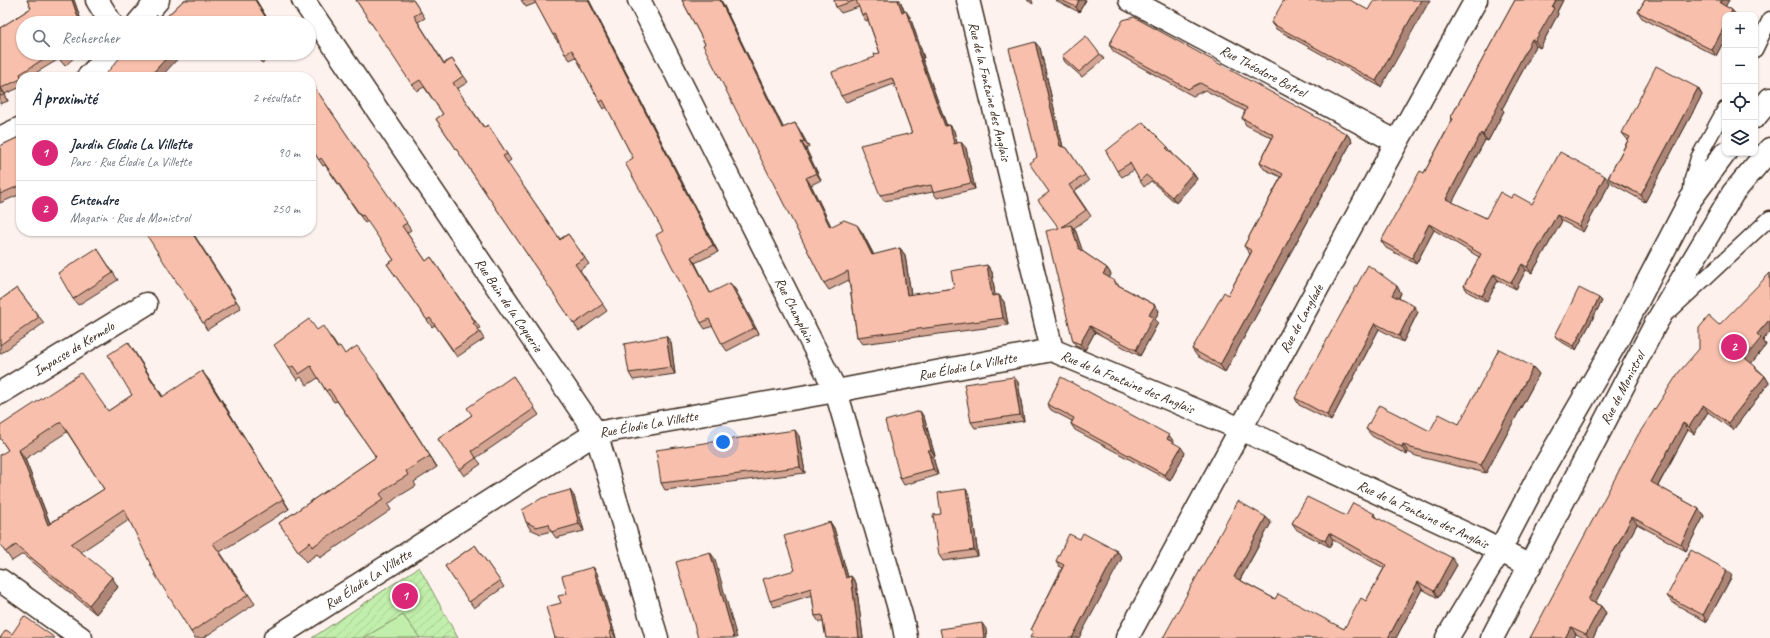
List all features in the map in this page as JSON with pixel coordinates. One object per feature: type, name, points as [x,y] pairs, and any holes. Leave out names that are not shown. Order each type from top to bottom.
[{"type":"street","points":[[97,0],[107,16]]},
{"type":"street","points":[[144,16],[158,0]]},
{"type":"street","name":"Rue Bain de la Coquerie","points":[[303,0],[314,16]]},
{"type":"street","name":"Rue Champlain","points":[[639,0],[836,391],[903,622],[906,638]]},
{"type":"street","name":"Rue de la Fontaine des Anglais","points":[[968,0],[1052,350],[1241,429],[1500,550],[1530,566]]},
{"type":"street","name":"Rue Théodore Botrel","points":[[1130,0],[1397,142]]},
{"type":"street","name":"Rue de Langlade","points":[[1127,638],[1476,0]]},
{"type":"street","name":"Rue Bain de la Coquerie","points":[[316,19],[596,433],[657,638]]},
{"type":"street","points":[[93,72],[104,60]]},
{"type":"street","points":[[1758,113],[1770,99]]},
{"type":"street","points":[[0,138],[16,130]]},
{"type":"street","name":"Rue de Monistrol","points":[[1492,638],[1656,323],[1733,193],[1770,149]]},
{"type":"street","name":"Rue de Monistrol","points":[[1447,638],[1500,550],[1536,482],[1618,339],[1690,200],[1723,156]]},
{"type":"street","name":"Impasse de Kermelo","points":[[0,393],[146,304]]},
{"type":"street","name":"Rue Élodie La Villette","points":[[274,638],[596,433],[836,391],[1052,350]]},
{"type":"street","points":[[0,580],[81,638]]},
{"type":"lane","points":[[1756,48],[1770,19]]},
{"type":"lane","points":[[1690,200],[1692,179],[1698,158],[1722,114]]},
{"type":"lane","points":[[1656,323],[1770,218]]},
{"type":"green space","points":[[419,567],[458,638],[312,638]]},
{"type":"green space","points":[[403,615],[420,638],[363,638]]},
{"type":"building","points":[[27,0],[72,0],[78,16],[19,16],[31,8]]},
{"type":"building","points":[[184,0],[255,0],[265,16],[219,16],[167,16]]},
{"type":"building","points":[[356,0],[413,0],[421,12],[414,16],[444,64],[452,59],[463,76],[453,83],[484,128],[488,125],[507,154],[503,156],[560,240],[568,234],[585,258],[575,264],[603,304],[574,324],[436,119],[443,114],[420,80],[412,85]]},
{"type":"building","points":[[534,0],[588,0],[713,245],[691,257],[710,293],[730,283],[754,328],[722,344],[709,319],[701,323],[656,235],[663,231],[625,163],[633,158],[603,100],[600,102],[572,50],[565,54],[555,34],[553,35]]},
{"type":"building","points":[[682,0],[720,0],[782,128],[795,123],[804,141],[801,142],[816,173],[806,178],[830,227],[844,220],[857,225],[872,255],[900,248],[907,295],[954,288],[951,271],[987,265],[992,296],[999,295],[1003,318],[857,337],[848,271],[824,283],[703,45],[705,44]]},
{"type":"building","points":[[834,0],[856,0],[836,7]]},
{"type":"building","points":[[856,0],[898,0],[902,12],[906,11],[920,52],[918,52],[945,126],[950,125],[954,144],[961,142],[971,183],[933,192],[931,185],[880,195],[860,145],[912,133],[892,78],[841,96],[832,72],[875,57],[874,54],[880,53],[866,14],[862,15]]},
{"type":"building","points":[[1061,0],[1079,0],[1076,7]]},
{"type":"building","points":[[1284,0],[1350,0],[1368,10],[1374,0],[1421,0],[1376,81],[1271,23]]},
{"type":"building","points":[[1515,0],[1556,0],[1552,7],[1554,8],[1535,41],[1532,39],[1483,135],[1481,133],[1446,199],[1486,218],[1500,192],[1511,198],[1514,194],[1532,204],[1560,152],[1605,176],[1579,226],[1557,215],[1527,267],[1522,264],[1511,283],[1494,274],[1482,296],[1464,286],[1481,254],[1429,224],[1412,258],[1381,241],[1420,171],[1424,173],[1453,119],[1451,117]]},
{"type":"building","points":[[1645,0],[1722,0],[1720,3],[1732,10],[1731,12],[1722,12],[1722,31],[1712,50],[1638,12]]},
{"type":"building","points":[[1134,17],[1347,134],[1220,365],[1192,349],[1224,292],[1228,295],[1252,251],[1244,246],[1283,174],[1260,162],[1274,135],[1242,118],[1247,108],[1200,83],[1188,89],[1109,45],[1123,20]]},
{"type":"building","points":[[16,18],[16,60],[42,60],[23,72],[16,72],[16,81],[1,88],[3,95],[0,96],[0,28]]},
{"type":"building","points":[[1086,36],[1100,54],[1079,72],[1062,56]]},
{"type":"building","points":[[1035,42],[1060,146],[1067,148],[1085,175],[1069,185],[1086,210],[1062,227],[1071,225],[1079,249],[1107,268],[1103,274],[1115,281],[1114,283],[1155,305],[1149,315],[1153,317],[1136,350],[1090,326],[1080,344],[1073,341],[1046,231],[1059,228],[1038,200],[1049,192],[1029,163],[1037,157],[1009,49]]},
{"type":"building","points":[[118,60],[165,60],[154,72],[107,72]]},
{"type":"building","points":[[1656,66],[1698,88],[1641,195],[1608,178],[1630,137],[1622,133]]},
{"type":"building","points":[[316,89],[407,223],[402,226],[426,261],[431,257],[475,322],[473,323],[480,332],[453,350],[430,318],[427,320],[387,264],[394,260],[363,215],[361,216],[321,158],[319,160],[316,156]]},
{"type":"building","points":[[1143,122],[1168,147],[1166,148],[1193,173],[1172,197],[1146,175],[1140,181],[1130,163],[1117,171],[1106,151]]},
{"type":"building","points":[[16,138],[16,187],[0,194],[0,146]]},
{"type":"building","points":[[147,236],[194,236],[236,302],[203,323]]},
{"type":"building","points":[[97,248],[113,273],[73,299],[58,273]]},
{"type":"building","points":[[1368,265],[1397,286],[1392,295],[1414,306],[1399,336],[1375,323],[1327,415],[1295,398]]},
{"type":"building","points":[[1770,273],[1770,319],[1757,334],[1761,338],[1745,358],[1765,376],[1728,423],[1703,405],[1689,427],[1683,423],[1651,482],[1699,509],[1681,544],[1632,517],[1588,600],[1601,606],[1586,634],[1571,627],[1565,638],[1530,638],[1638,435],[1679,372],[1699,349],[1699,328],[1709,316],[1719,325]]},
{"type":"building","points":[[17,288],[39,317],[0,345],[0,300]]},
{"type":"building","points":[[1579,288],[1599,298],[1574,346],[1555,336]]},
{"type":"building","points":[[309,319],[317,330],[323,326],[337,348],[340,346],[345,354],[357,346],[376,372],[430,456],[406,471],[408,475],[388,487],[380,494],[384,499],[312,547],[310,542],[298,551],[279,523],[376,457],[329,389],[326,391],[311,366],[299,374],[293,366],[289,368],[274,345]]},
{"type":"building","points":[[666,336],[671,367],[629,373],[624,344]]},
{"type":"building","points":[[128,342],[162,397],[202,371],[283,499],[213,543],[248,595],[191,632],[156,576],[124,509],[71,544],[112,577],[89,605],[16,545],[5,552],[0,544],[0,455],[8,450],[0,438],[0,426],[81,373],[108,411],[132,395],[108,355]],"holes":[[[61,422],[104,489],[48,525],[19,450]]]},
{"type":"building","points":[[1499,349],[1533,367],[1481,465],[1411,448],[1403,444],[1402,447],[1366,429],[1379,405],[1430,431],[1439,414],[1459,424]]},
{"type":"building","points":[[513,376],[535,408],[472,451],[476,458],[459,470],[438,439],[472,415],[467,408]]},
{"type":"building","points":[[1014,377],[1020,415],[971,422],[964,384]]},
{"type":"building","points":[[1061,377],[1169,435],[1167,439],[1181,447],[1165,475],[1071,424],[1074,418],[1047,404]]},
{"type":"building","points":[[920,411],[931,450],[928,450],[933,469],[900,478],[885,421]]},
{"type":"building","points":[[795,430],[800,467],[661,483],[656,450]]},
{"type":"building","points":[[966,489],[974,550],[939,555],[933,515],[941,514],[938,493]]},
{"type":"building","points":[[570,490],[579,524],[551,532],[549,524],[536,527],[526,522],[522,510],[542,498]]},
{"type":"building","points":[[1307,497],[1346,516],[1353,503],[1452,558],[1434,591],[1418,582],[1388,638],[1163,638],[1238,501],[1266,517],[1234,577],[1275,599],[1278,594],[1344,629],[1361,598],[1366,601],[1386,565],[1329,533],[1325,541],[1292,523]]},
{"type":"building","points":[[830,522],[846,578],[851,576],[859,638],[826,638],[822,615],[815,616],[811,588],[770,601],[763,579],[795,570],[784,536]]},
{"type":"building","points":[[1083,533],[1117,551],[1072,638],[1030,638],[1033,631],[1031,630],[1064,565],[1056,561],[1069,534],[1080,539]]},
{"type":"building","points":[[475,545],[500,581],[469,602],[445,566]]},
{"type":"building","points":[[1691,550],[1727,570],[1703,615],[1667,596]]},
{"type":"building","points":[[710,552],[734,638],[698,638],[676,562]]},
{"type":"building","points":[[593,567],[612,631],[610,632],[612,638],[555,638],[546,607],[561,603],[558,596],[567,594],[562,576]]},
{"type":"building","points":[[24,616],[55,638],[0,638],[6,630],[12,634]]},
{"type":"building","points":[[982,623],[984,638],[942,638],[940,629]]},
{"type":"place","name":"Entendre","points":[[1734,347]]},
{"type":"place","name":"Jardin Elodie La Villette","points":[[405,596]]}]
